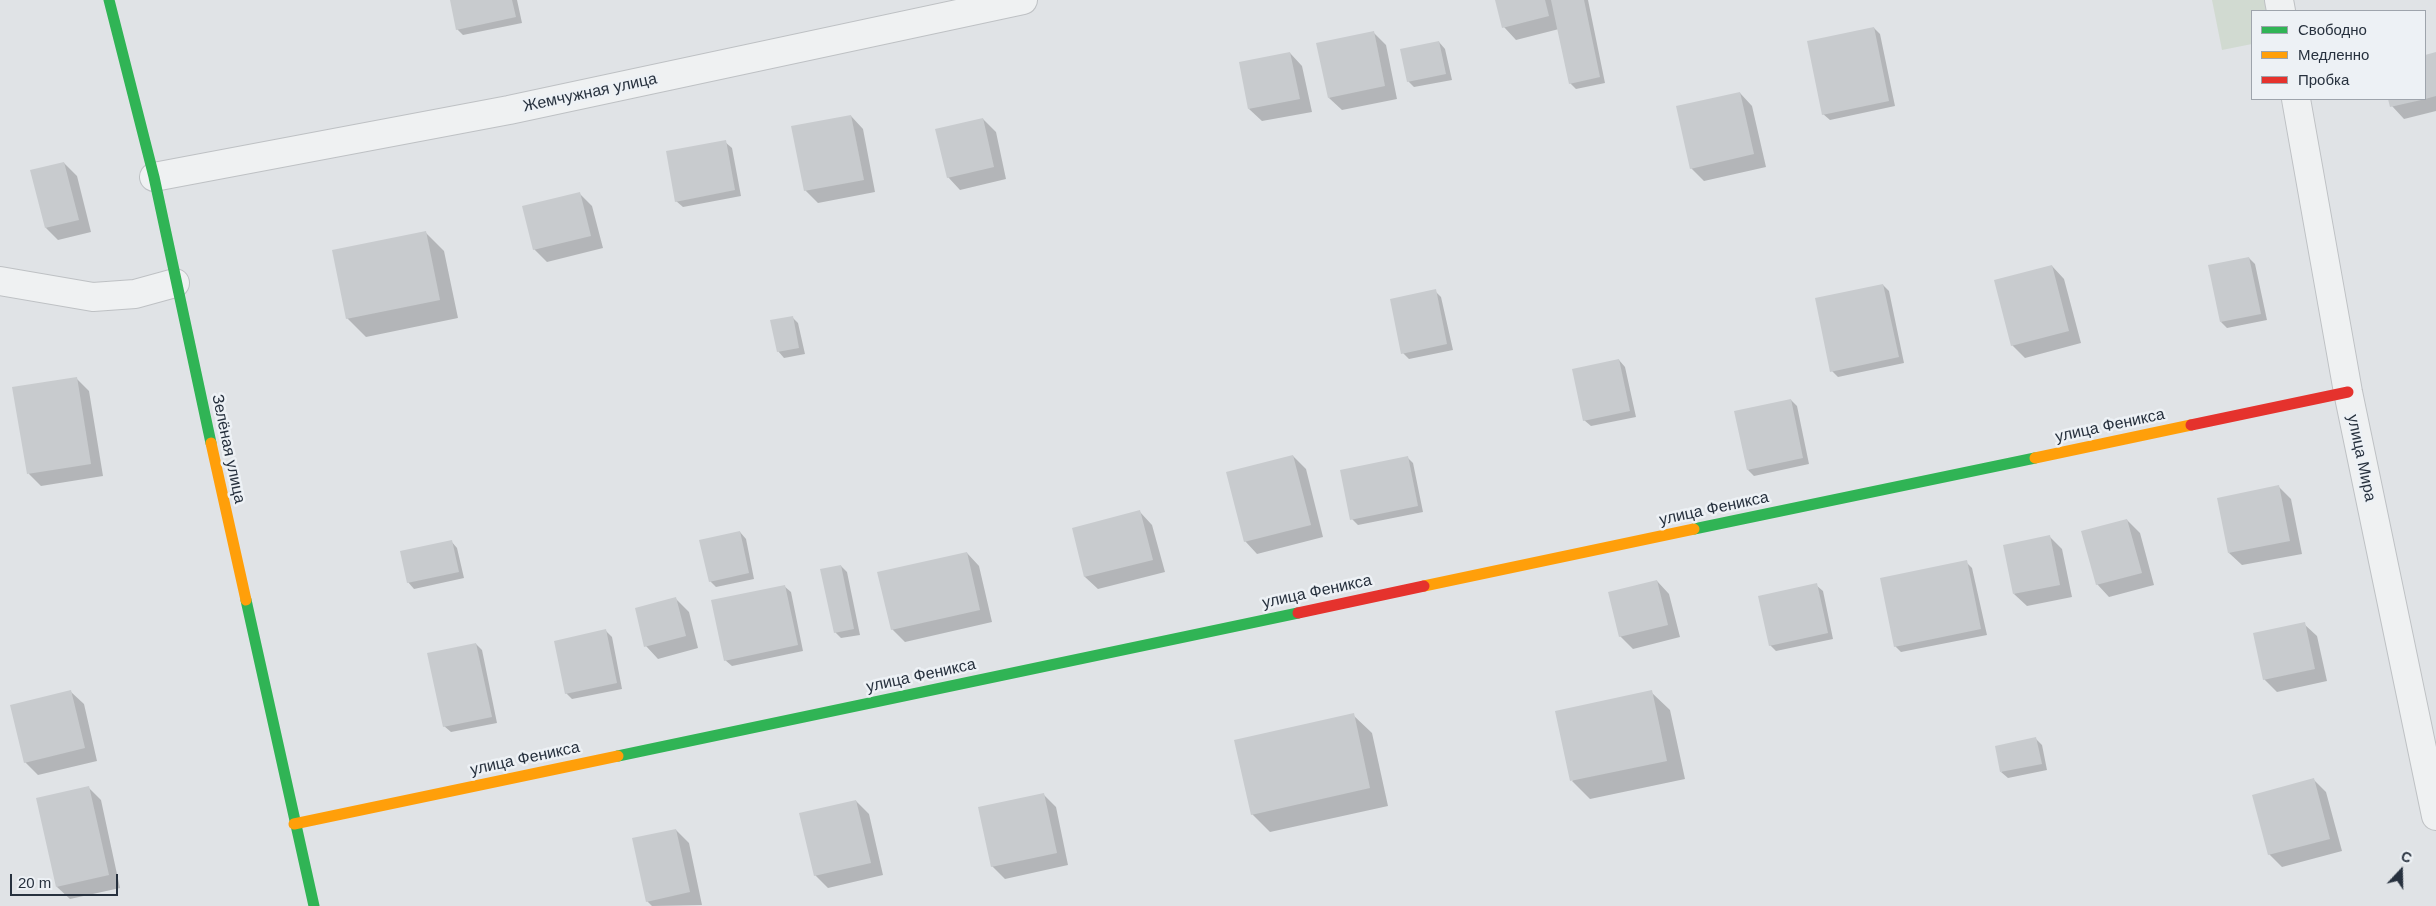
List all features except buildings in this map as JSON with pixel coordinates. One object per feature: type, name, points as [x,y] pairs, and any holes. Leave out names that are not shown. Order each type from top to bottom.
[{"type":"street","name":"Зелёная улица","points":[[109,0],[154,177],[175,283],[294,824],[314,906]]},
{"type":"street","name":"Жемчужная улица","points":[[154,177],[510,110],[1024,0]]},
{"type":"street","name":"улица Мира","points":[[2296,100],[2348,392],[2436,816]]},
{"type":"street","points":[[0,281],[93,297],[136,294],[175,283]]},
{"type":"street","name":"улица Феникса","points":[[294,824],[2348,392]]},
{"type":"shaded area","points":[[2212,0],[2267,0],[2269,10],[2251,10],[2251,44],[2222,50]]},
{"type":"traffic: fast","points":[[109,0],[154,177],[211,443]]},
{"type":"traffic: fast","points":[[1694,529],[2035,458]]},
{"type":"traffic: fast","points":[[246,600],[314,906]]},
{"type":"traffic: fast","points":[[618,756],[1298,613]]},
{"type":"traffic: slow","points":[[2035,458],[2191,425]]},
{"type":"traffic: slow","points":[[211,443],[246,600]]},
{"type":"traffic: slow","points":[[1424,586],[1694,529]]},
{"type":"traffic: slow","points":[[294,824],[618,756]]},
{"type":"traffic: jam","points":[[2191,425],[2348,392]]},
{"type":"traffic: jam","points":[[1298,613],[1424,586]]}]
